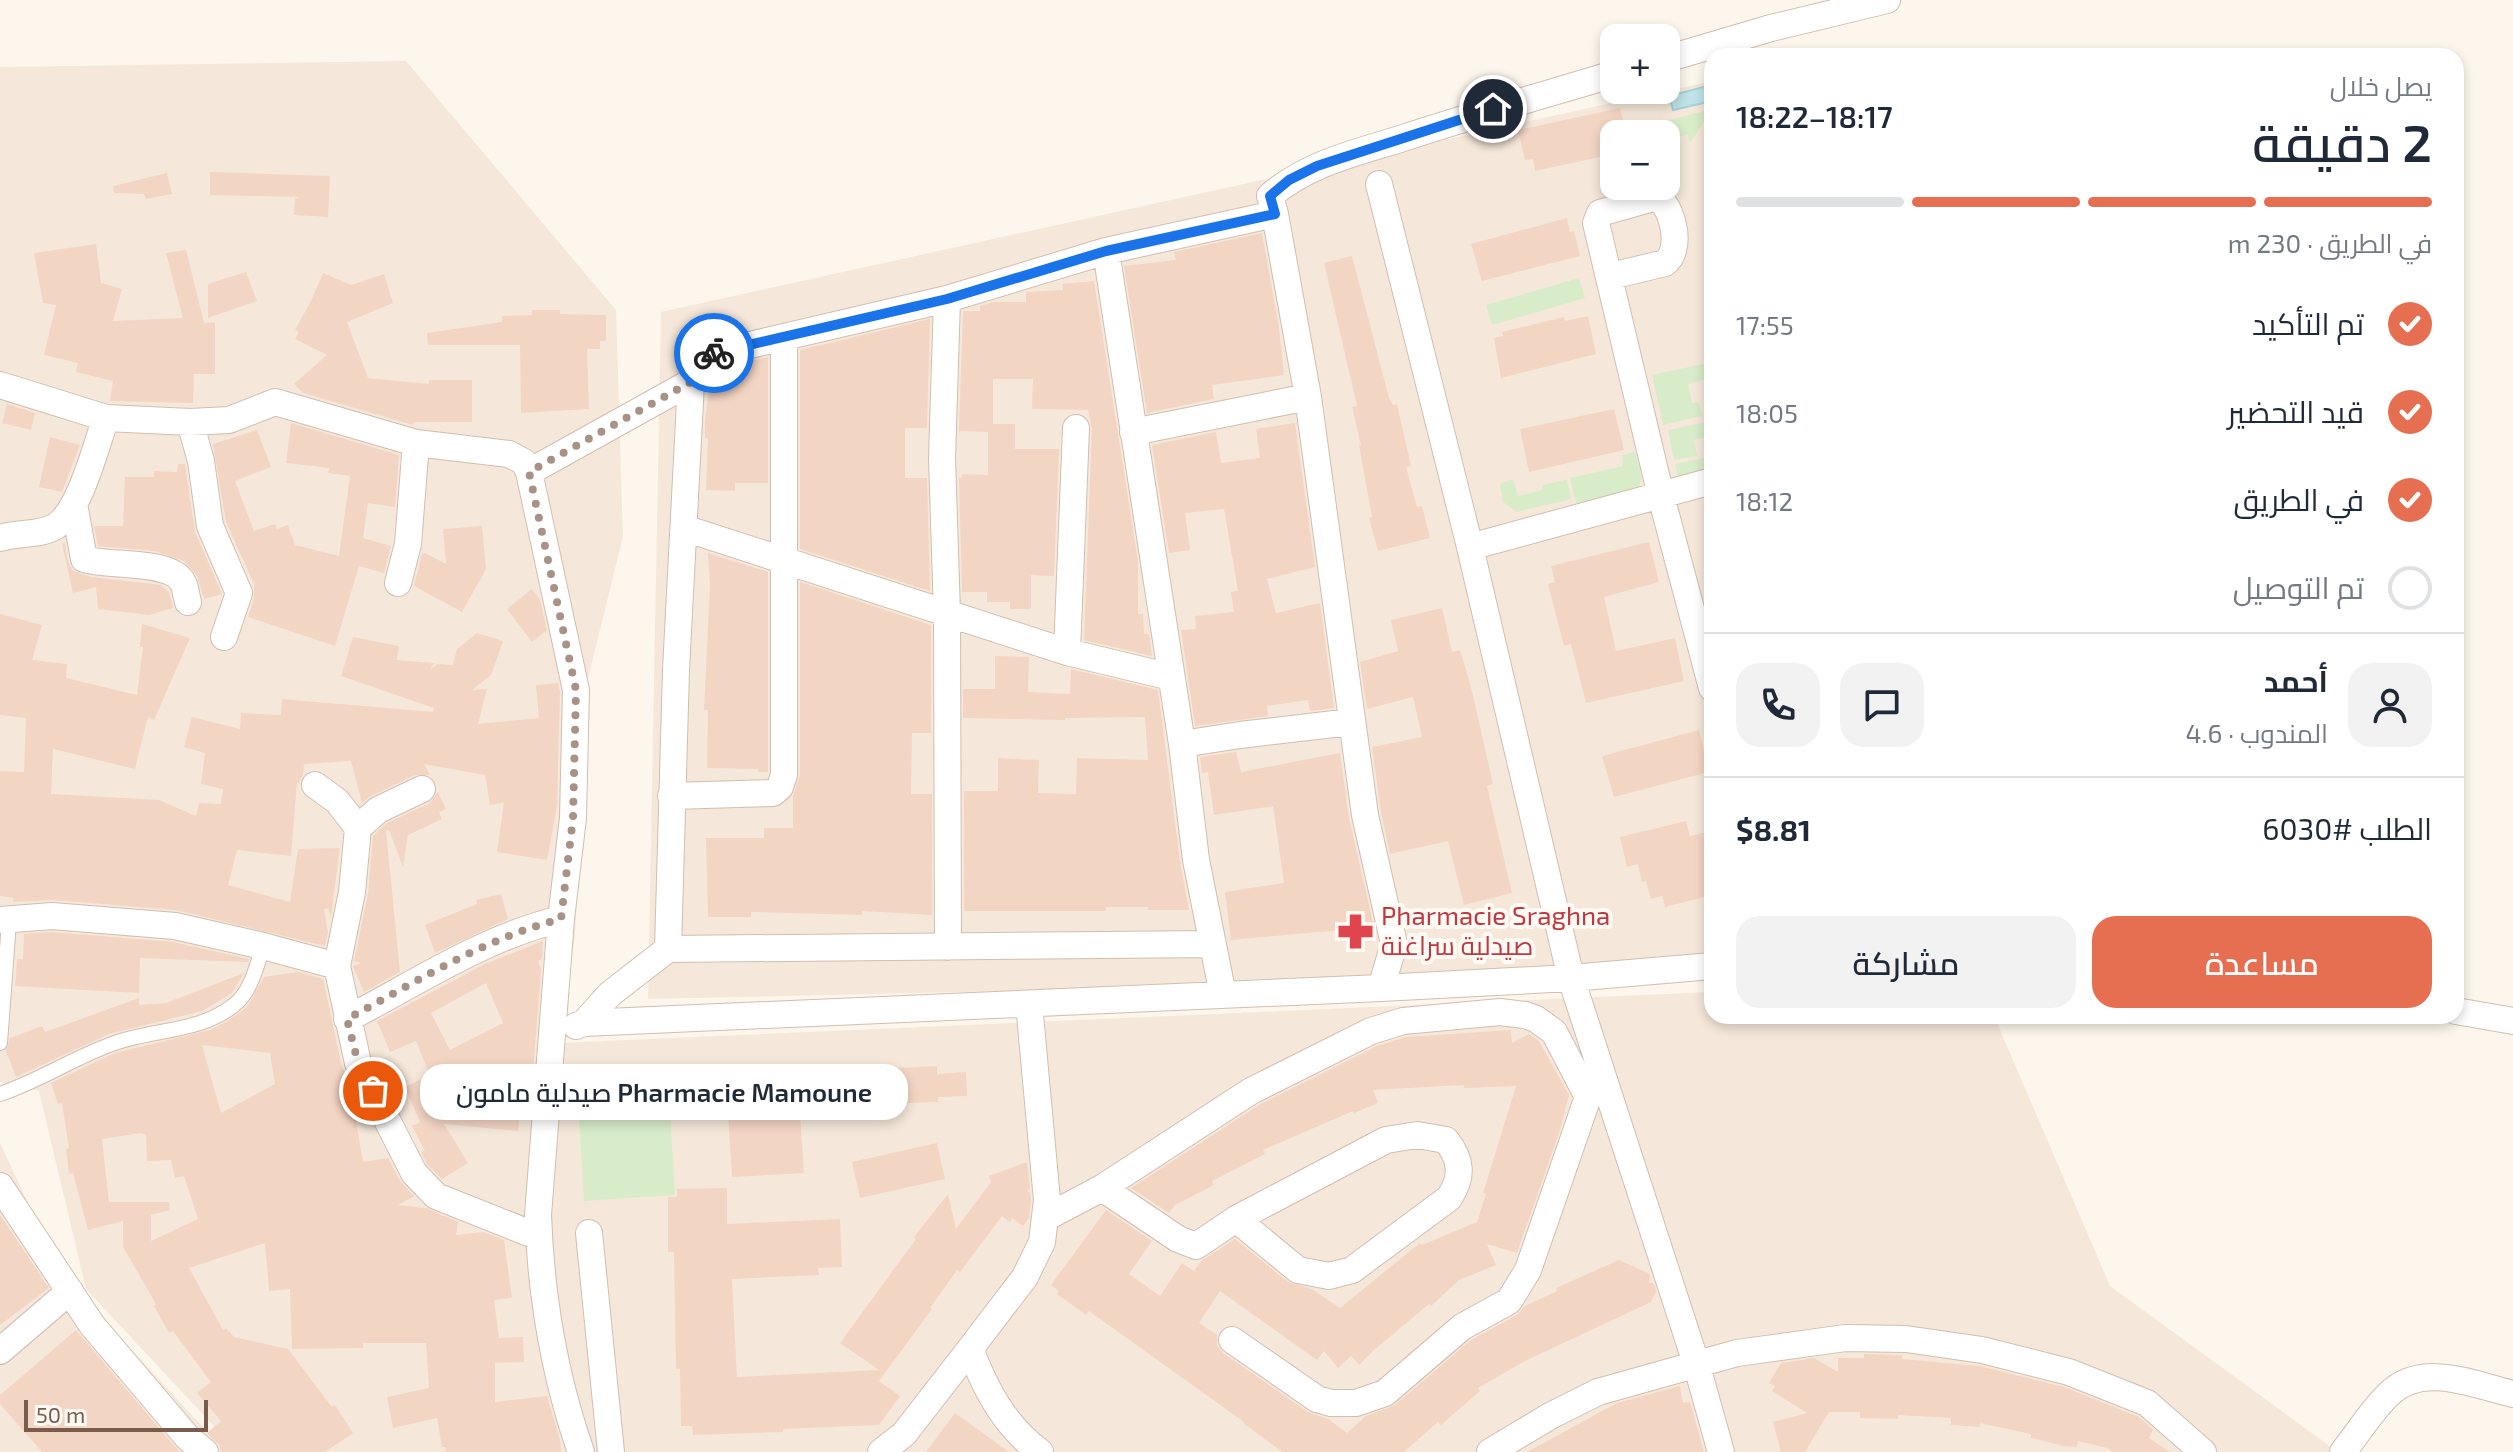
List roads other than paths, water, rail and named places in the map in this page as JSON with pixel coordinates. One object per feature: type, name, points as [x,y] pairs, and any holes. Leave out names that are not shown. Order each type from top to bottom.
[{"type":"street","points":[[1680,55],[1771,28],[1887,0]]},
{"type":"street","points":[[1381,988],[1394,944],[1365,815],[1308,397],[1270,196],[1289,180],[1317,166],[1463,118],[1600,78]]},
{"type":"street","points":[[1379,184],[1470,547],[1571,978],[1696,1363],[1721,1452]]},
{"type":"street","points":[[668,949],[671,796],[691,382],[703,356],[947,299],[1106,251],[1275,214]]},
{"type":"street","points":[[1106,251],[1182,744],[1196,860],[1223,995]]},
{"type":"street","points":[[1611,276],[1661,496],[1704,658]]},
{"type":"street","points":[[947,299],[942,458],[947,614],[948,947]]},
{"type":"street","points":[[671,796],[773,793],[780,787],[784,775],[784,338]]},
{"type":"street","points":[[529,472],[691,382]]},
{"type":"street","points":[[0,385],[106,418],[190,422],[229,420],[275,402],[416,443],[509,454],[524,462],[529,472],[576,690],[573,818],[539,1175],[539,1237],[549,1333],[558,1376],[581,1452]]},
{"type":"street","points":[[1133,432],[1308,397]]},
{"type":"street","points":[[0,538],[16,533],[43,532],[58,526],[74,504],[106,418]]},
{"type":"street","points":[[190,422],[201,461],[210,526],[239,593],[224,637]]},
{"type":"street","points":[[1067,652],[1076,428]]},
{"type":"street","points":[[398,583],[408,544],[416,443]]},
{"type":"street","points":[[1470,547],[1704,483]]},
{"type":"street","points":[[74,504],[84,559],[173,572],[183,583],[188,602]]},
{"type":"street","points":[[684,528],[1067,652],[1171,677]]},
{"type":"street","points":[[1182,744],[1351,722]]},
{"type":"street","points":[[315,785],[337,801],[358,828]]},
{"type":"street","points":[[422,789],[378,810],[358,828],[352,892],[337,966],[358,1063],[414,1173],[426,1187],[436,1196],[539,1237]]},
{"type":"street","points":[[4,921],[52,916],[161,925],[263,946],[337,966]]},
{"type":"street","points":[[347,1019],[498,940],[529,927],[561,919]]},
{"type":"street","points":[[584,1023],[610,994],[668,949],[1213,944]]},
{"type":"street","points":[[554,1033],[584,1023],[1381,988],[1571,978],[1704,967]]},
{"type":"street","points":[[881,1452],[904,1434],[970,1349],[1035,1260],[1042,1242],[1047,1200],[1029,1004]]},
{"type":"street","points":[[1047,1217],[1102,1188],[1251,1091],[1384,1026],[1422,1017],[1513,1012],[1536,1019],[1554,1032],[1588,1097],[1528,1270],[1509,1301],[1462,1327],[1385,1393],[1356,1403],[1331,1403],[1317,1399],[1232,1340]]},
{"type":"street","points":[[2464,1012],[2513,1021]]},
{"type":"street","points":[[1102,1188],[1178,1239],[1196,1246],[1236,1219],[1386,1140],[1401,1136],[1432,1136],[1446,1140],[1460,1163],[1456,1188],[1449,1198],[1362,1263],[1341,1274],[1318,1276],[1298,1270],[1236,1219]]},
{"type":"street","points":[[0,1186],[92,1325],[188,1438],[205,1452]]},
{"type":"street","points":[[589,1233],[611,1452]]},
{"type":"street","points":[[0,1351],[70,1291]]},
{"type":"street","points":[[1490,1452],[1598,1392],[1737,1353],[1845,1338],[1906,1339],[1982,1350],[2069,1372],[2147,1403],[2203,1452]]},
{"type":"street","points":[[970,1349],[985,1389],[999,1410],[1040,1452]]},
{"type":"street","points":[[2343,1452],[2389,1394],[2413,1380],[2440,1376],[2513,1394]]},
{"type":"lane","points":[[0,1043],[4,921]]},
{"type":"lane","points":[[0,1094],[40,1078],[87,1053],[133,1037],[204,1022],[235,1005],[253,976],[263,946]]},
{"type":"water","points":[[1704,87],[1704,103],[1673,110],[1671,104],[1680,104],[1680,93]]},
{"type":"place","name":"Pharmacie Sraghna صيدلية سراغنة","points":[[1355,931]]},
{"type":"place","name":"Pharmacie Mamoune صيدلية مامون","points":[[373,1091]]}]
